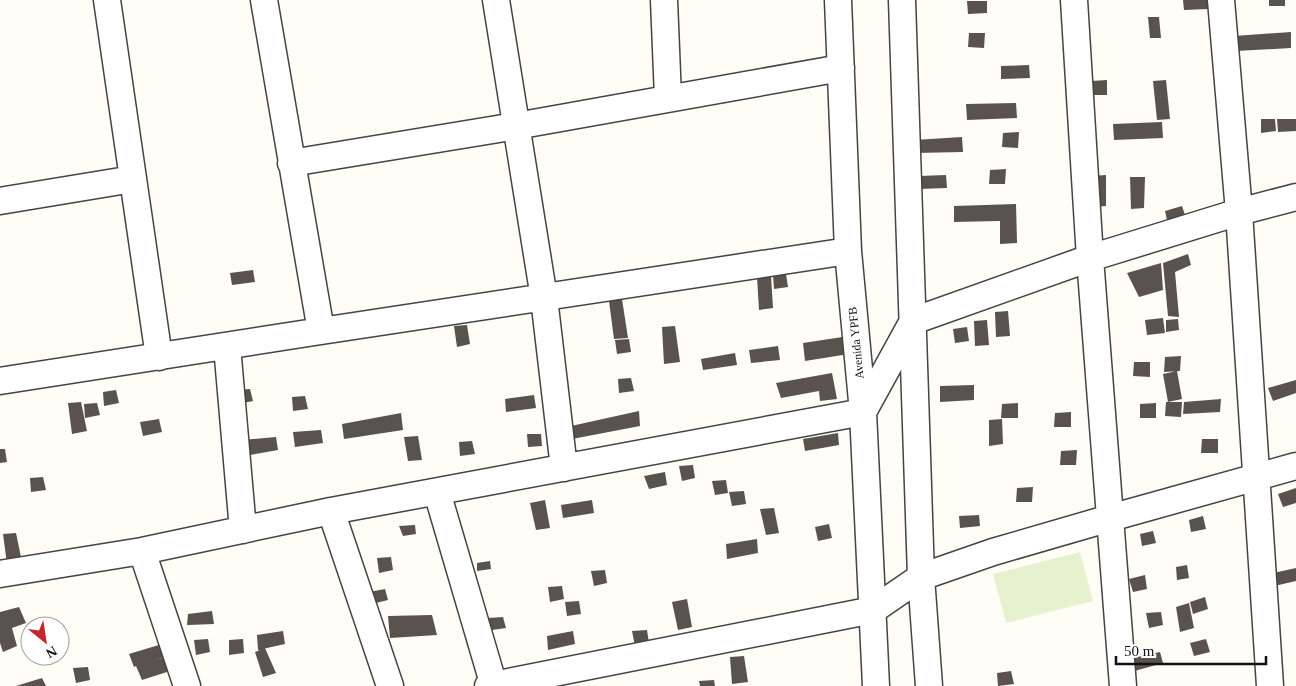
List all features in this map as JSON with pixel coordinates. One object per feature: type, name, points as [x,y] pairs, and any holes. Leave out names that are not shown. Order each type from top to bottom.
[{"type":"street","points":[[107,0],[159,357]]},
{"type":"street","points":[[264,0],[321,331]]},
{"type":"street","points":[[496,0],[544,298],[564,468]]},
{"type":"street","points":[[664,0],[668,98]]},
{"type":"street","name":"Avenida YPFB","points":[[838,0],[848,251],[863,412],[876,686]]},
{"type":"street","points":[[902,0],[921,578],[929,686]]},
{"type":"street","points":[[1074,0],[1090,258],[1123,686]]},
{"type":"street","points":[[1221,0],[1239,212],[1270,686]]},
{"type":"street","points":[[291,163],[516,126],[841,68]]},
{"type":"street","points":[[0,201],[133,179]]},
{"type":"street","points":[[0,574],[142,551],[331,511],[863,412],[913,321],[1090,258],[1239,212],[1296,197]]},
{"type":"street","points":[[0,381],[848,251]]},
{"type":"street","points":[[227,346],[243,530]]},
{"type":"street","points":[[436,492],[492,686],[873,610],[921,578],[993,552],[1296,466]]},
{"type":"street","points":[[331,511],[390,686]]},
{"type":"street","points":[[142,551],[187,686]]},
{"type":"green space","points":[[1080,552],[1093,601],[1006,623],[993,574]]},
{"type":"building","points":[[1183,0],[1207,0],[1208,9],[1184,10]]},
{"type":"building","points":[[1269,0],[1285,0],[1285,6],[1269,6]]},
{"type":"building","points":[[967,1],[987,1],[987,13],[968,14]]},
{"type":"building","points":[[1148,17],[1159,17],[1161,38],[1150,38]]},
{"type":"building","points":[[1291,32],[1291,48],[1236,51],[1234,36]]},
{"type":"building","points":[[969,33],[985,33],[984,48],[968,47]]},
{"type":"building","points":[[1029,65],[1030,78],[1001,79],[1001,66]]},
{"type":"building","points":[[1107,80],[1107,95],[1090,95],[1091,81]]},
{"type":"building","points":[[1166,80],[1170,119],[1157,120],[1153,81]]},
{"type":"building","points":[[1016,103],[1017,118],[967,120],[966,104]]},
{"type":"building","points":[[1261,119],[1275,119],[1276,131],[1261,133]]},
{"type":"building","points":[[1277,119],[1296,119],[1296,131],[1278,132]]},
{"type":"building","points":[[1162,122],[1163,138],[1114,140],[1113,124]]},
{"type":"building","points":[[1019,132],[1018,148],[1002,147],[1003,133]]},
{"type":"building","points":[[962,137],[963,152],[915,153],[914,140]]},
{"type":"building","points":[[1006,169],[1005,184],[989,184],[990,170]]},
{"type":"building","points":[[946,175],[947,188],[919,189],[919,176]]},
{"type":"building","points":[[1106,175],[1106,206],[1093,207],[1092,176]]},
{"type":"building","points":[[1130,177],[1145,177],[1144,208],[1131,209]]},
{"type":"building","points":[[1016,204],[1017,243],[1000,244],[1000,221],[954,222],[954,206]]},
{"type":"building","points":[[1182,206],[1185,215],[1167,220],[1165,211]]},
{"type":"building","points":[[1188,254],[1191,265],[1175,272],[1179,317],[1168,316],[1163,263]]},
{"type":"building","points":[[1161,263],[1163,290],[1139,297],[1127,273]]},
{"type":"building","points":[[253,270],[255,282],[232,285],[230,273]]},
{"type":"building","points":[[786,274],[788,287],[774,289],[773,275]]},
{"type":"building","points":[[771,276],[773,308],[759,310],[757,277]]},
{"type":"building","points":[[622,299],[628,338],[614,339],[609,301]]},
{"type":"building","points":[[1008,311],[1010,336],[996,337],[995,312]]},
{"type":"building","points":[[1163,318],[1165,333],[1147,335],[1145,320]]},
{"type":"building","points":[[1178,319],[1179,330],[1166,332],[1166,320]]},
{"type":"building","points":[[987,320],[989,345],[975,346],[974,321]]},
{"type":"building","points":[[467,325],[470,344],[457,347],[454,326]]},
{"type":"building","points":[[675,326],[680,362],[664,364],[662,327]]},
{"type":"building","points":[[967,327],[969,341],[955,343],[953,329]]},
{"type":"building","points":[[849,336],[849,354],[805,361],[803,343]]},
{"type":"building","points":[[629,339],[631,352],[617,354],[615,340]]},
{"type":"building","points":[[778,346],[780,360],[751,363],[749,350]]},
{"type":"building","points":[[735,353],[737,365],[703,370],[701,359]]},
{"type":"building","points":[[1181,356],[1180,371],[1164,372],[1165,357]]},
{"type":"building","points":[[1134,362],[1150,362],[1150,377],[1133,376]]},
{"type":"building","points":[[1177,371],[1182,399],[1168,402],[1163,374]]},
{"type":"building","points":[[832,373],[837,399],[820,401],[819,391],[781,398],[776,383]]},
{"type":"building","points":[[631,378],[634,391],[619,393],[618,379]]},
{"type":"building","points":[[1296,380],[1296,393],[1273,401],[1268,388]]},
{"type":"building","points":[[974,385],[974,400],[940,402],[940,386]]},
{"type":"building","points":[[250,389],[253,401],[238,404],[237,390]]},
{"type":"building","points":[[116,390],[119,403],[104,406],[103,392]]},
{"type":"building","points":[[534,395],[536,408],[506,412],[505,399]]},
{"type":"building","points":[[305,396],[308,409],[293,411],[292,397]]},
{"type":"building","points":[[1221,399],[1220,412],[1183,414],[1184,402]]},
{"type":"building","points":[[81,402],[87,431],[72,434],[68,403]]},
{"type":"building","points":[[1166,402],[1182,402],[1181,417],[1165,416]]},
{"type":"building","points":[[97,403],[100,415],[85,418],[84,404]]},
{"type":"building","points":[[1018,403],[1018,418],[1001,418],[1002,404]]},
{"type":"building","points":[[1156,403],[1156,418],[1140,418],[1140,404]]},
{"type":"building","points":[[639,411],[640,426],[572,439],[571,426]]},
{"type":"building","points":[[1071,412],[1071,427],[1054,427],[1055,413]]},
{"type":"building","points":[[401,413],[403,430],[344,439],[342,424]]},
{"type":"building","points":[[159,419],[162,432],[143,436],[140,422]]},
{"type":"building","points":[[1002,419],[1003,444],[989,446],[989,420]]},
{"type":"building","points":[[321,430],[323,443],[295,447],[293,432]]},
{"type":"building","points":[[838,433],[839,445],[805,451],[803,439]]},
{"type":"building","points":[[527,434],[541,434],[542,446],[528,447]]},
{"type":"building","points":[[418,436],[422,460],[408,461],[404,437]]},
{"type":"building","points":[[276,437],[278,450],[244,456],[242,440]]},
{"type":"building","points":[[1202,439],[1218,439],[1218,453],[1201,453]]},
{"type":"building","points":[[472,441],[475,454],[460,456],[459,442]]},
{"type":"building","points":[[0,449],[5,449],[7,462],[0,463]]},
{"type":"building","points":[[1077,450],[1076,465],[1060,465],[1061,451]]},
{"type":"building","points":[[693,465],[695,478],[682,481],[679,466]]},
{"type":"building","points":[[665,472],[667,485],[649,489],[644,476]]},
{"type":"building","points":[[43,477],[46,490],[31,492],[30,478]]},
{"type":"building","points":[[726,480],[728,493],[715,495],[712,481]]},
{"type":"building","points":[[1033,487],[1032,502],[1016,502],[1017,488]]},
{"type":"building","points":[[1296,488],[1296,503],[1283,507],[1278,494]]},
{"type":"building","points":[[744,491],[746,504],[732,506],[729,492]]},
{"type":"building","points":[[545,500],[550,528],[536,530],[530,503]]},
{"type":"building","points":[[592,500],[594,513],[563,518],[561,505]]},
{"type":"building","points":[[774,508],[779,533],[766,535],[760,509]]},
{"type":"building","points":[[979,515],[980,526],[960,528],[959,516]]},
{"type":"building","points":[[1203,516],[1206,529],[1191,532],[1189,520]]},
{"type":"building","points":[[829,524],[832,538],[818,541],[815,527]]},
{"type":"building","points":[[415,525],[416,534],[403,536],[399,526]]},
{"type":"building","points":[[1153,531],[1156,543],[1142,546],[1140,534]]},
{"type":"building","points":[[16,533],[22,562],[7,564],[3,534]]},
{"type":"building","points":[[757,539],[758,553],[727,559],[726,544]]},
{"type":"building","points":[[391,557],[393,570],[379,573],[377,558]]},
{"type":"building","points":[[490,561],[491,569],[477,571],[477,563]]},
{"type":"building","points":[[1187,565],[1189,578],[1177,580],[1176,567]]},
{"type":"building","points":[[1296,568],[1296,581],[1270,587],[1269,574]]},
{"type":"building","points":[[605,570],[607,583],[594,586],[591,571]]},
{"type":"building","points":[[1145,575],[1147,589],[1133,592],[1129,579]]},
{"type":"building","points":[[562,586],[564,599],[550,602],[548,587]]},
{"type":"building","points":[[385,589],[388,600],[372,604],[369,592]]},
{"type":"building","points":[[1205,597],[1208,609],[1193,614],[1190,602]]},
{"type":"building","points":[[687,599],[692,627],[678,630],[672,602]]},
{"type":"building","points":[[579,601],[581,614],[567,616],[565,602]]},
{"type":"building","points":[[1189,603],[1194,628],[1180,632],[1176,607]]},
{"type":"building","points":[[19,607],[23,616],[20,616],[20,625],[12,628],[17,646],[3,652],[0,643],[0,612]]},
{"type":"building","points":[[212,611],[214,624],[187,625],[188,614]]},
{"type":"building","points":[[1161,612],[1163,625],[1149,628],[1146,613]]},
{"type":"building","points":[[432,615],[437,635],[390,638],[388,616]]},
{"type":"building","points":[[503,617],[506,628],[492,630],[488,618]]},
{"type":"building","points":[[647,630],[649,643],[635,646],[632,631]]},
{"type":"building","points":[[283,631],[285,644],[258,650],[257,635]]},
{"type":"building","points":[[573,631],[575,644],[548,650],[547,636]]},
{"type":"building","points":[[208,639],[210,652],[196,655],[194,640]]},
{"type":"building","points":[[243,639],[244,653],[229,655],[229,640]]},
{"type":"building","points":[[1206,639],[1210,652],[1194,656],[1190,643]]},
{"type":"building","points":[[162,644],[164,657],[155,660],[165,657],[170,671],[142,680],[129,654]]},
{"type":"building","points":[[265,648],[276,673],[263,677],[255,652]]},
{"type":"building","points":[[1160,652],[1163,663],[1131,672],[1128,659]]},
{"type":"building","points":[[744,656],[748,682],[732,684],[730,657]]},
{"type":"building","points":[[88,667],[90,680],[76,683],[73,668]]},
{"type":"building","points":[[1011,671],[1014,684],[998,686],[997,673]]},
{"type":"building","points":[[42,678],[46,686],[16,686]]},
{"type":"building","points":[[714,680],[715,686],[700,686],[699,681]]}]
